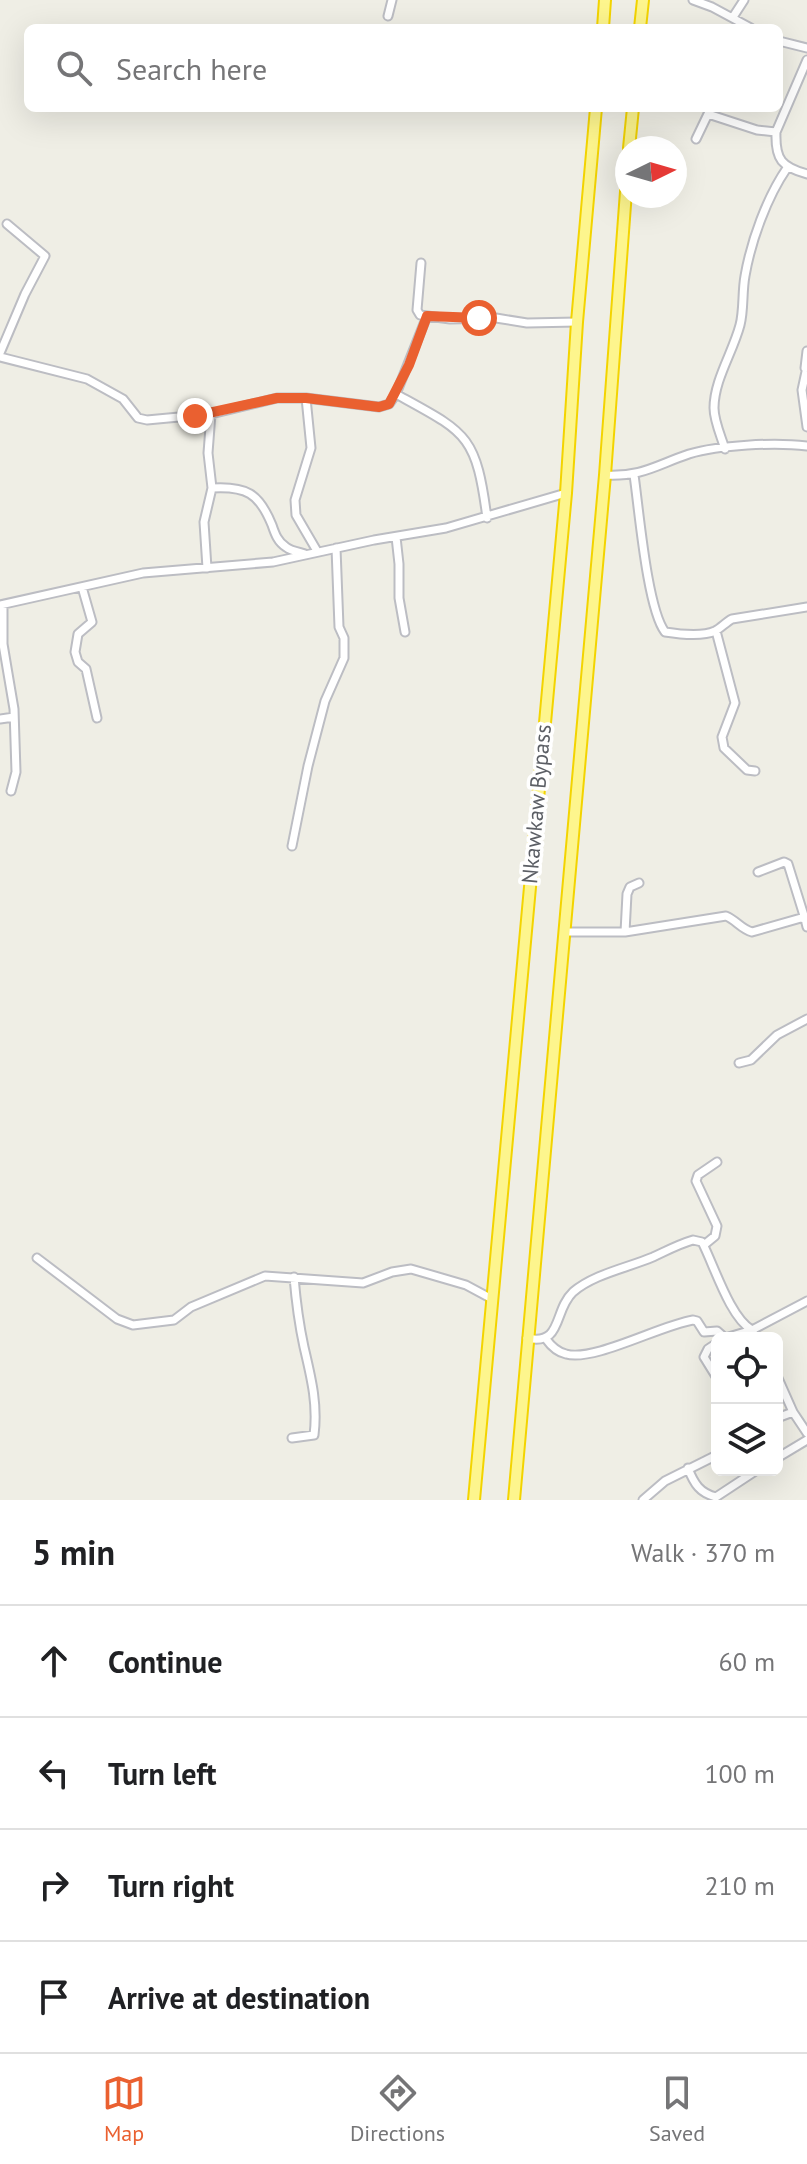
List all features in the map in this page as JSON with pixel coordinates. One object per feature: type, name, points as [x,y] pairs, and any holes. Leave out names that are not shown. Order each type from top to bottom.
[{"type":"highway","points":[[603,24],[605,0]]},
{"type":"highway","points":[[640,24],[643,0]]},
{"type":"highway","name":"Nkawkaw Bypass","points":[[474,1500],[566,493],[596,112]]},
{"type":"highway","points":[[630,136],[633,112]]},
{"type":"highway","name":"Nkawkaw Bypass","points":[[514,1500],[605,475],[625,208]]},
{"type":"street","points":[[388,16],[392,0]]},
{"type":"street","points":[[693,0],[744,24]]},
{"type":"street","points":[[733,17],[744,0]]},
{"type":"street","points":[[783,42],[807,48]]},
{"type":"street","points":[[807,60],[776,132],[780,158],[787,168],[807,174]]},
{"type":"street","points":[[696,139],[708,114],[757,130],[776,132]]},
{"type":"street","points":[[725,449],[714,409],[716,393],[740,324],[744,278],[751,246],[770,192],[787,168]]},
{"type":"street","points":[[7,224],[45,256],[25,294],[0,355],[87,379],[123,399],[138,418],[147,420],[211,414],[277,398],[306,398],[379,407],[389,404],[396,394],[427,316]]},
{"type":"street","points":[[421,263],[417,310],[420,315],[450,319],[496,318],[527,323],[577,322]]},
{"type":"street","points":[[807,351],[802,390],[807,427]]},
{"type":"street","points":[[396,394],[455,428],[468,442],[483,487],[487,518]]},
{"type":"street","points":[[306,398],[311,448],[295,500],[296,515],[317,551]]},
{"type":"street","points":[[207,568],[204,522],[212,488],[208,453],[211,414]]},
{"type":"street","points":[[605,475],[634,475],[690,454],[774,444],[807,446]]},
{"type":"street","points":[[634,475],[644,549],[660,624],[668,633],[716,631],[732,619],[807,607]]},
{"type":"street","points":[[212,488],[241,489],[254,495],[267,512],[278,539],[287,548],[305,554]]},
{"type":"street","points":[[11,791],[16,772],[14,717],[3,644],[1,605],[143,573],[273,562],[487,518],[566,493]]},
{"type":"street","points":[[396,537],[399,598],[405,632]]},
{"type":"street","points":[[292,846],[321,713],[344,658],[344,638],[339,627],[336,548]]},
{"type":"street","points":[[82,587],[92,622],[78,634],[75,652],[78,662],[86,669],[97,718]]},
{"type":"street","points":[[716,631],[735,703],[722,737],[724,748],[747,770],[755,771]]},
{"type":"street","points":[[0,719],[14,717]]},
{"type":"street","points":[[565,932],[625,932],[726,916],[734,919],[744,930],[752,932],[806,923],[788,864],[784,862],[758,872]]},
{"type":"street","points":[[625,932],[627,894],[630,887],[639,883]]},
{"type":"street","points":[[739,1063],[751,1060],[777,1035],[807,1019]]},
{"type":"street","points":[[704,1245],[715,1236],[717,1226],[696,1181],[698,1175],[717,1162]]},
{"type":"street","points":[[527,1338],[546,1339],[563,1305],[576,1290],[685,1243],[698,1241],[704,1245],[738,1317],[752,1332]]},
{"type":"street","points":[[37,1258],[117,1319],[133,1325],[174,1320],[191,1307],[257,1278],[294,1277],[363,1283],[411,1269],[466,1285],[492,1299]]},
{"type":"street","points":[[292,1438],[314,1435],[316,1419],[314,1382],[298,1314],[294,1277]]},
{"type":"street","points":[[757,1332],[807,1301]]},
{"type":"street","points":[[546,1339],[553,1348],[567,1355],[586,1354],[693,1320],[704,1332],[718,1332]]},
{"type":"street","points":[[711,1347],[704,1357],[711,1368]]},
{"type":"street","points":[[783,1392],[807,1433]]},
{"type":"street","points":[[783,1416],[793,1412]]},
{"type":"street","points":[[783,1454],[807,1440]]},
{"type":"street","points":[[643,1500],[657,1486],[711,1458]]},
{"type":"street","points":[[688,1468],[697,1488],[716,1497],[748,1476]]},
{"type":"route","points":[[195,416],[277,398],[306,398],[379,407],[389,404],[409,365],[427,316],[479,318]]}]
